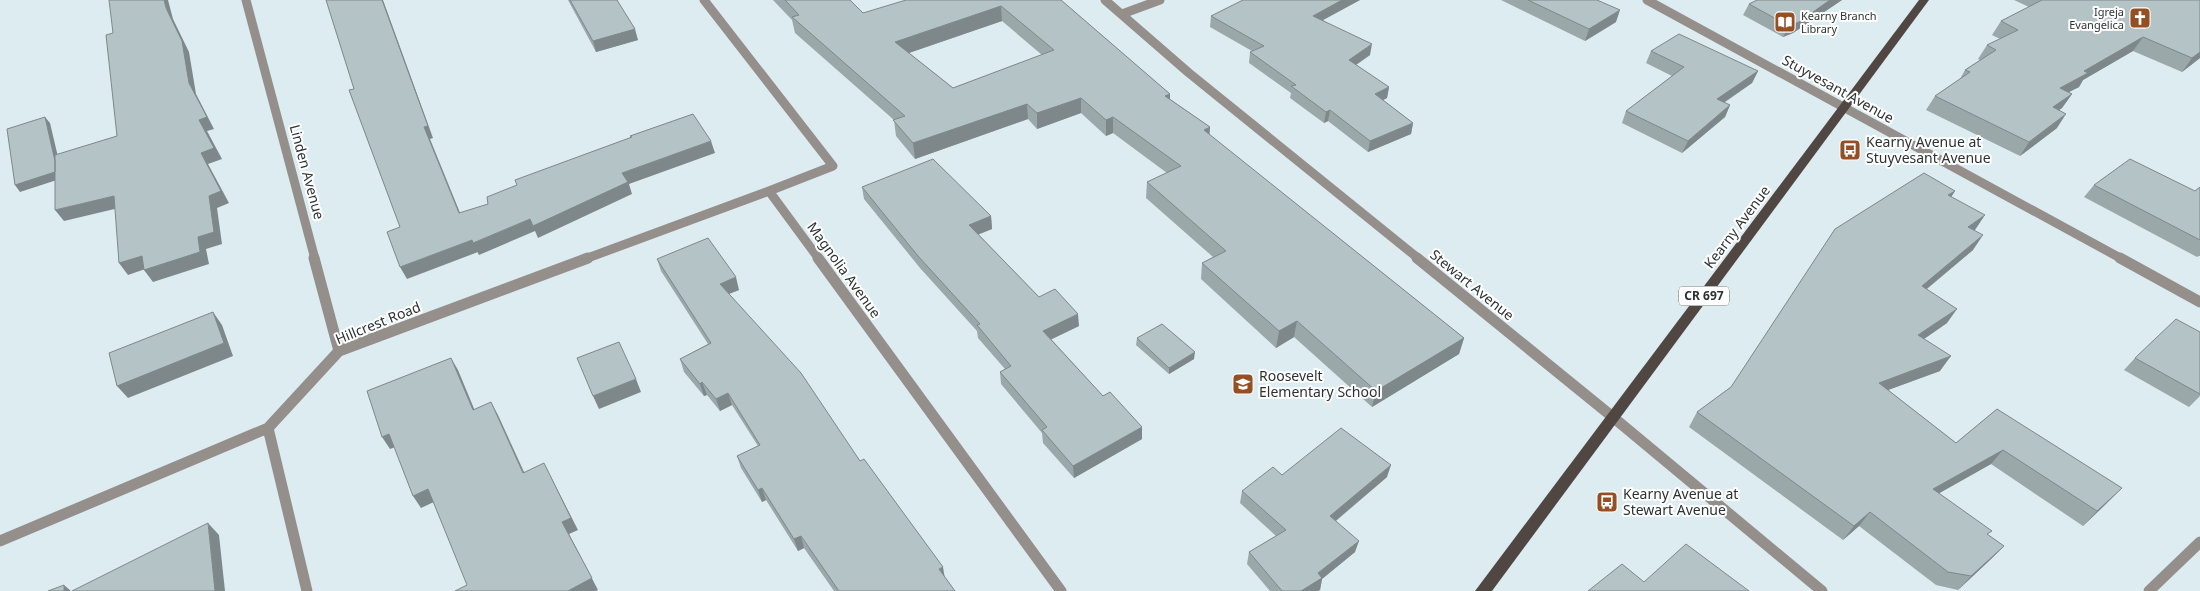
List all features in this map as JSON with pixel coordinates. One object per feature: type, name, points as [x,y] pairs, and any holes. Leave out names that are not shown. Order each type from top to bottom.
[{"type":"main road","name":"Kearny Avenue","points":[[1482,591],[1614,418],[1924,0]]},
{"type":"street","name":"Linden Avenue","points":[[246,0],[339,351]]},
{"type":"street","points":[[704,0],[833,166],[769,190]]},
{"type":"street","name":"Stewart Avenue","points":[[1105,0],[1204,86],[1614,418],[1822,591]]},
{"type":"street","points":[[1122,14],[1160,0]]},
{"type":"street","name":"Stuyvesant Avenue","points":[[1647,0],[2200,302]]},
{"type":"street","name":"Hillcrest Road","points":[[0,541],[268,428],[339,351],[769,190]]},
{"type":"street","name":"Magnolia Avenue","points":[[769,190],[1061,591]]},
{"type":"street","points":[[268,428],[307,591]]},
{"type":"street","points":[[2149,591],[2200,542]]},
{"type":"building","points":[[109,0],[164,0],[182,41],[189,83],[207,117],[199,120],[214,148],[201,153],[221,191],[209,196],[214,232],[198,237],[200,252],[144,270],[142,256],[119,263],[114,196],[55,210],[55,155],[117,136],[106,35],[113,33]]},
{"type":"building","points":[[326,0],[382,0],[428,126],[424,127],[459,213],[488,204],[487,197],[517,185],[515,180],[693,114],[711,141],[622,173],[628,182],[533,226],[530,219],[473,243],[472,240],[400,267],[387,232],[400,227],[349,90],[354,89]]},
{"type":"building","points":[[570,0],[617,0],[635,29],[593,41]]},
{"type":"building","points":[[785,0],[850,0],[863,13],[906,0],[1061,0],[1170,94],[1165,96],[1210,127],[1204,130],[1464,338],[1376,391],[1297,321],[1279,331],[1202,263],[1226,251],[1147,182],[1181,166],[1113,117],[1106,120],[1081,98],[1037,113],[1027,104],[913,143],[893,120],[905,116],[792,17],[799,15]],"holes":[[[1001,6],[1054,50],[953,88],[895,42]]]},
{"type":"building","points":[[1243,0],[1342,0],[1313,16],[1372,44],[1349,60],[1389,87],[1375,94],[1413,123],[1370,141],[1330,110],[1326,112],[1291,86],[1296,85],[1250,52],[1264,46],[1211,16]]},
{"type":"building","points":[[1528,0],[1597,0],[1620,10],[1589,29]]},
{"type":"building","points":[[1757,0],[1830,0],[1799,22],[1789,26],[1749,4]]},
{"type":"building","points":[[2042,0],[2200,0],[2200,52],[2192,58],[2143,37],[2084,71],[2088,73],[2060,88],[2072,94],[2053,107],[2066,114],[2029,142],[1935,96],[1970,72],[1965,70],[1996,50],[1987,45],[2018,30],[2001,21]]},
{"type":"building","points":[[1679,34],[1758,71],[1717,99],[1730,105],[1688,141],[1626,111],[1684,67],[1651,51]]},
{"type":"building","points":[[45,117],[55,161],[55,172],[15,185],[7,129]]},
{"type":"building","points":[[933,159],[991,216],[969,225],[1039,297],[1055,289],[1078,314],[1043,331],[1103,396],[1110,392],[1142,427],[1073,466],[1042,430],[1047,427],[1000,372],[1011,366],[977,325],[980,324],[918,256],[862,187]]},
{"type":"building","points":[[2130,159],[2195,191],[2200,187],[2200,240],[2094,185]]},
{"type":"building","points":[[1924,173],[1955,191],[1948,195],[1985,215],[1968,227],[1983,235],[1922,286],[1957,309],[1918,335],[1951,356],[1879,383],[1956,443],[1997,409],[2122,488],[2097,511],[2003,450],[1933,489],[1992,531],[1987,534],[2004,546],[1971,576],[1948,572],[1870,512],[1854,526],[1697,412],[1731,387],[1835,229]]},
{"type":"building","points":[[708,238],[736,277],[720,284],[801,373],[860,461],[864,459],[943,567],[939,569],[955,591],[839,591],[801,536],[794,539],[762,488],[758,490],[737,456],[760,445],[728,393],[716,399],[702,382],[700,384],[680,359],[711,343],[657,259]]},
{"type":"building","points":[[213,312],[224,343],[117,386],[109,353]]},
{"type":"building","points":[[2176,319],[2200,332],[2200,394],[2135,358]]},
{"type":"building","points":[[1162,324],[1195,352],[1169,368],[1137,338]]},
{"type":"building","points":[[619,342],[636,379],[593,396],[577,358]]},
{"type":"building","points":[[451,358],[473,410],[491,402],[523,473],[544,463],[571,518],[562,522],[592,578],[568,591],[455,591],[467,585],[428,489],[413,496],[389,434],[382,437],[367,391]]},
{"type":"building","points":[[1341,428],[1391,465],[1330,516],[1359,541],[1318,573],[1322,578],[1301,591],[1282,591],[1249,552],[1286,530],[1242,491],[1273,467],[1282,475]]},
{"type":"building","points":[[208,523],[215,591],[72,591]]},
{"type":"building","points":[[1686,544],[1749,591],[1588,591],[1622,564],[1644,582]]},
{"type":"building","points":[[64,585],[64,591],[48,591]]},
{"type":"place","name":"Igreja Evangelica","points":[[2140,18]]},
{"type":"place","name":"Kearny Branch Library","points":[[1785,22]]},
{"type":"place","name":"Kearny Avenue at Stuyvesant Avenue","points":[[1850,150]]},
{"type":"place","name":"Roosevelt Elementary School","points":[[1243,384]]},
{"type":"place","name":"Kearny Avenue at Stewart Avenue","points":[[1607,502]]}]
